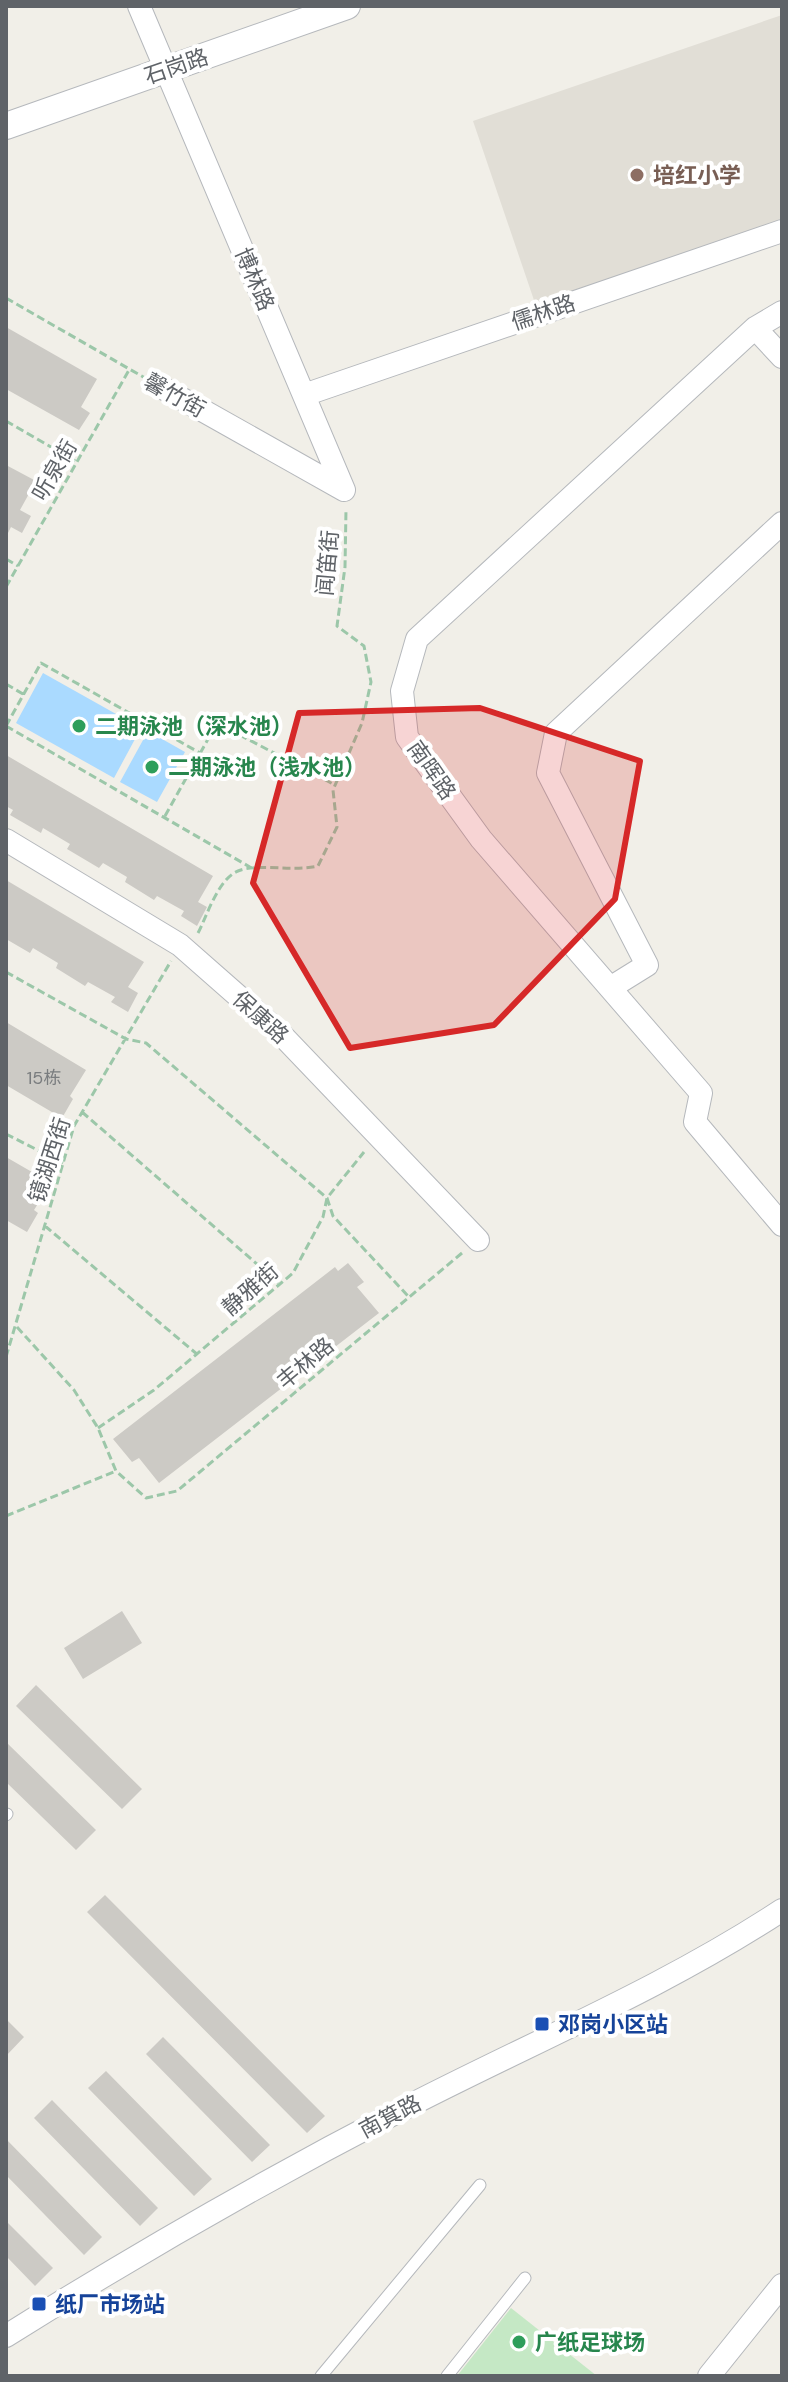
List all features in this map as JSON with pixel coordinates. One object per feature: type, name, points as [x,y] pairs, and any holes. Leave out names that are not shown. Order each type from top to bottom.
[{"type":"street","name":"博林路","points":[[139,6],[344,490]]},
{"type":"street","name":"石岗路","points":[[6,126],[330,9]]},
{"type":"street","name":"儒林路","points":[[304,395],[782,231]]},
{"type":"street","name":"南晖路","points":[[782,312],[755,328],[417,639],[402,691],[407,737],[481,839],[701,1093],[695,1122],[782,1225]]},
{"type":"street","points":[[755,328],[782,357]]},
{"type":"street","name":"馨竹街","points":[[161,387],[344,490]]},
{"type":"street","points":[[610,988],[647,965],[548,773],[556,733],[782,523]]},
{"type":"street","name":"保康路","points":[[6,840],[184,948],[279,1032],[478,1240]]},
{"type":"street","name":"南箕路","points":[[6,2336],[148,2247],[401,2110],[629,1999],[782,1910]]},
{"type":"street","points":[[709,2376],[782,2285]]},
{"type":"lane","points":[[321,2376],[480,2185]]},
{"type":"lane","points":[[447,2376],[525,2278]]},
{"type":"path","name":"馨竹街","points":[[6,298],[161,387]]},
{"type":"path","name":"听泉街","points":[[6,587],[129,370]]},
{"type":"path","points":[[6,421],[77,462]]},
{"type":"path","name":"闻笛街","points":[[184,948],[226,880],[238,871],[297,871],[318,866],[337,827],[333,790],[362,723],[371,682],[364,646],[337,626],[347,537],[344,490]]},
{"type":"path","points":[[6,559],[18,566]]},
{"type":"path","points":[[200,753],[41,663],[6,726],[255,870]]},
{"type":"path","points":[[6,684],[23,694]]},
{"type":"path","points":[[165,816],[217,723],[335,785]]},
{"type":"path","name":"镜湖西街","points":[[6,1357],[63,1163],[82,1112],[184,948]]},
{"type":"path","points":[[6,972],[126,1039],[146,1043],[327,1198],[333,1216],[409,1297]]},
{"type":"path","points":[[82,1112],[280,1284]]},
{"type":"path","points":[[6,1134],[63,1163]]},
{"type":"path","name":"静雅街","points":[[98,1428],[198,1355],[293,1273],[323,1217],[327,1198],[378,1134]]},
{"type":"path","points":[[45,1226],[198,1355]]},
{"type":"path","name":"丰林路","points":[[116,1471],[146,1498],[177,1491],[478,1240]]},
{"type":"path","points":[[6,1516],[116,1471],[98,1428],[74,1390],[17,1327]]},
{"type":"highlighted area","points":[[480,708],[640,761],[615,899],[494,1025],[350,1048],[253,883],[299,713]]},
{"type":"shaded area","name":"培红小学","points":[[782,15],[782,229],[537,309],[473,121]]},
{"type":"green space","name":"广纸足球场","points":[[511,2308],[597,2376],[457,2376]]},
{"type":"water","name":"二期泳池（深水池）","points":[[43,673],[141,728],[114,778],[16,723]]},
{"type":"water","name":"二期泳池（浅水池）","points":[[148,731],[185,752],[157,802],[120,782]]},
{"type":"building","points":[[6,327],[97,379],[81,407],[90,413],[79,430],[6,389]]},
{"type":"building","points":[[6,465],[36,481],[20,510],[31,516],[22,533],[11,527],[6,537]]},
{"type":"building","points":[[6,755],[213,876],[198,902],[207,907],[197,926],[181,916],[184,911],[157,896],[154,900],[125,882],[127,877],[103,863],[99,868],[67,849],[70,844],[43,828],[41,833],[10,815],[13,810],[6,806]]},
{"type":"building","points":[[6,880],[144,962],[128,987],[138,993],[128,1012],[111,1002],[115,997],[88,982],[85,986],[56,968],[58,963],[33,948],[30,953],[6,939]]},
{"type":"building","points":[[6,1022],[86,1070],[70,1096],[73,1099],[62,1118],[6,1085]]},
{"type":"building","points":[[6,1157],[51,1183],[34,1210],[38,1213],[27,1232],[6,1220]]},
{"type":"building","points":[[348,1263],[364,1282],[357,1287],[379,1313],[159,1483],[139,1458],[132,1462],[113,1439],[335,1267],[338,1271]]},
{"type":"building","points":[[122,1611],[142,1643],[83,1679],[64,1648]]},
{"type":"building","points":[[36,1685],[142,1789],[122,1809],[16,1706]]},
{"type":"building","points":[[6,1742],[96,1830],[76,1850],[6,1782]]},
{"type":"building","points":[[105,1895],[325,2116],[307,2133],[87,1912]]},
{"type":"building","points":[[6,2019],[24,2037],[6,2056]]},
{"type":"building","points":[[163,2037],[270,2145],[252,2162],[146,2054]]},
{"type":"building","points":[[106,2071],[212,2179],[194,2196],[88,2088]]},
{"type":"building","points":[[52,2100],[158,2208],[140,2226],[34,2118]]},
{"type":"building","points":[[6,2139],[102,2237],[84,2255],[6,2175]]},
{"type":"building","points":[[6,2221],[53,2268],[35,2286],[6,2256]]},
{"type":"place","name":"培红小学","points":[[637,175]]},
{"type":"place","name":"二期泳池（深水池）","points":[[79,726]]},
{"type":"place","name":"二期泳池（浅水池）","points":[[152,767]]},
{"type":"place","name":"邓岗小区站","points":[[542,2024]]},
{"type":"place","name":"纸厂市场站","points":[[39,2304]]},
{"type":"place","name":"广纸足球场","points":[[519,2342]]}]
